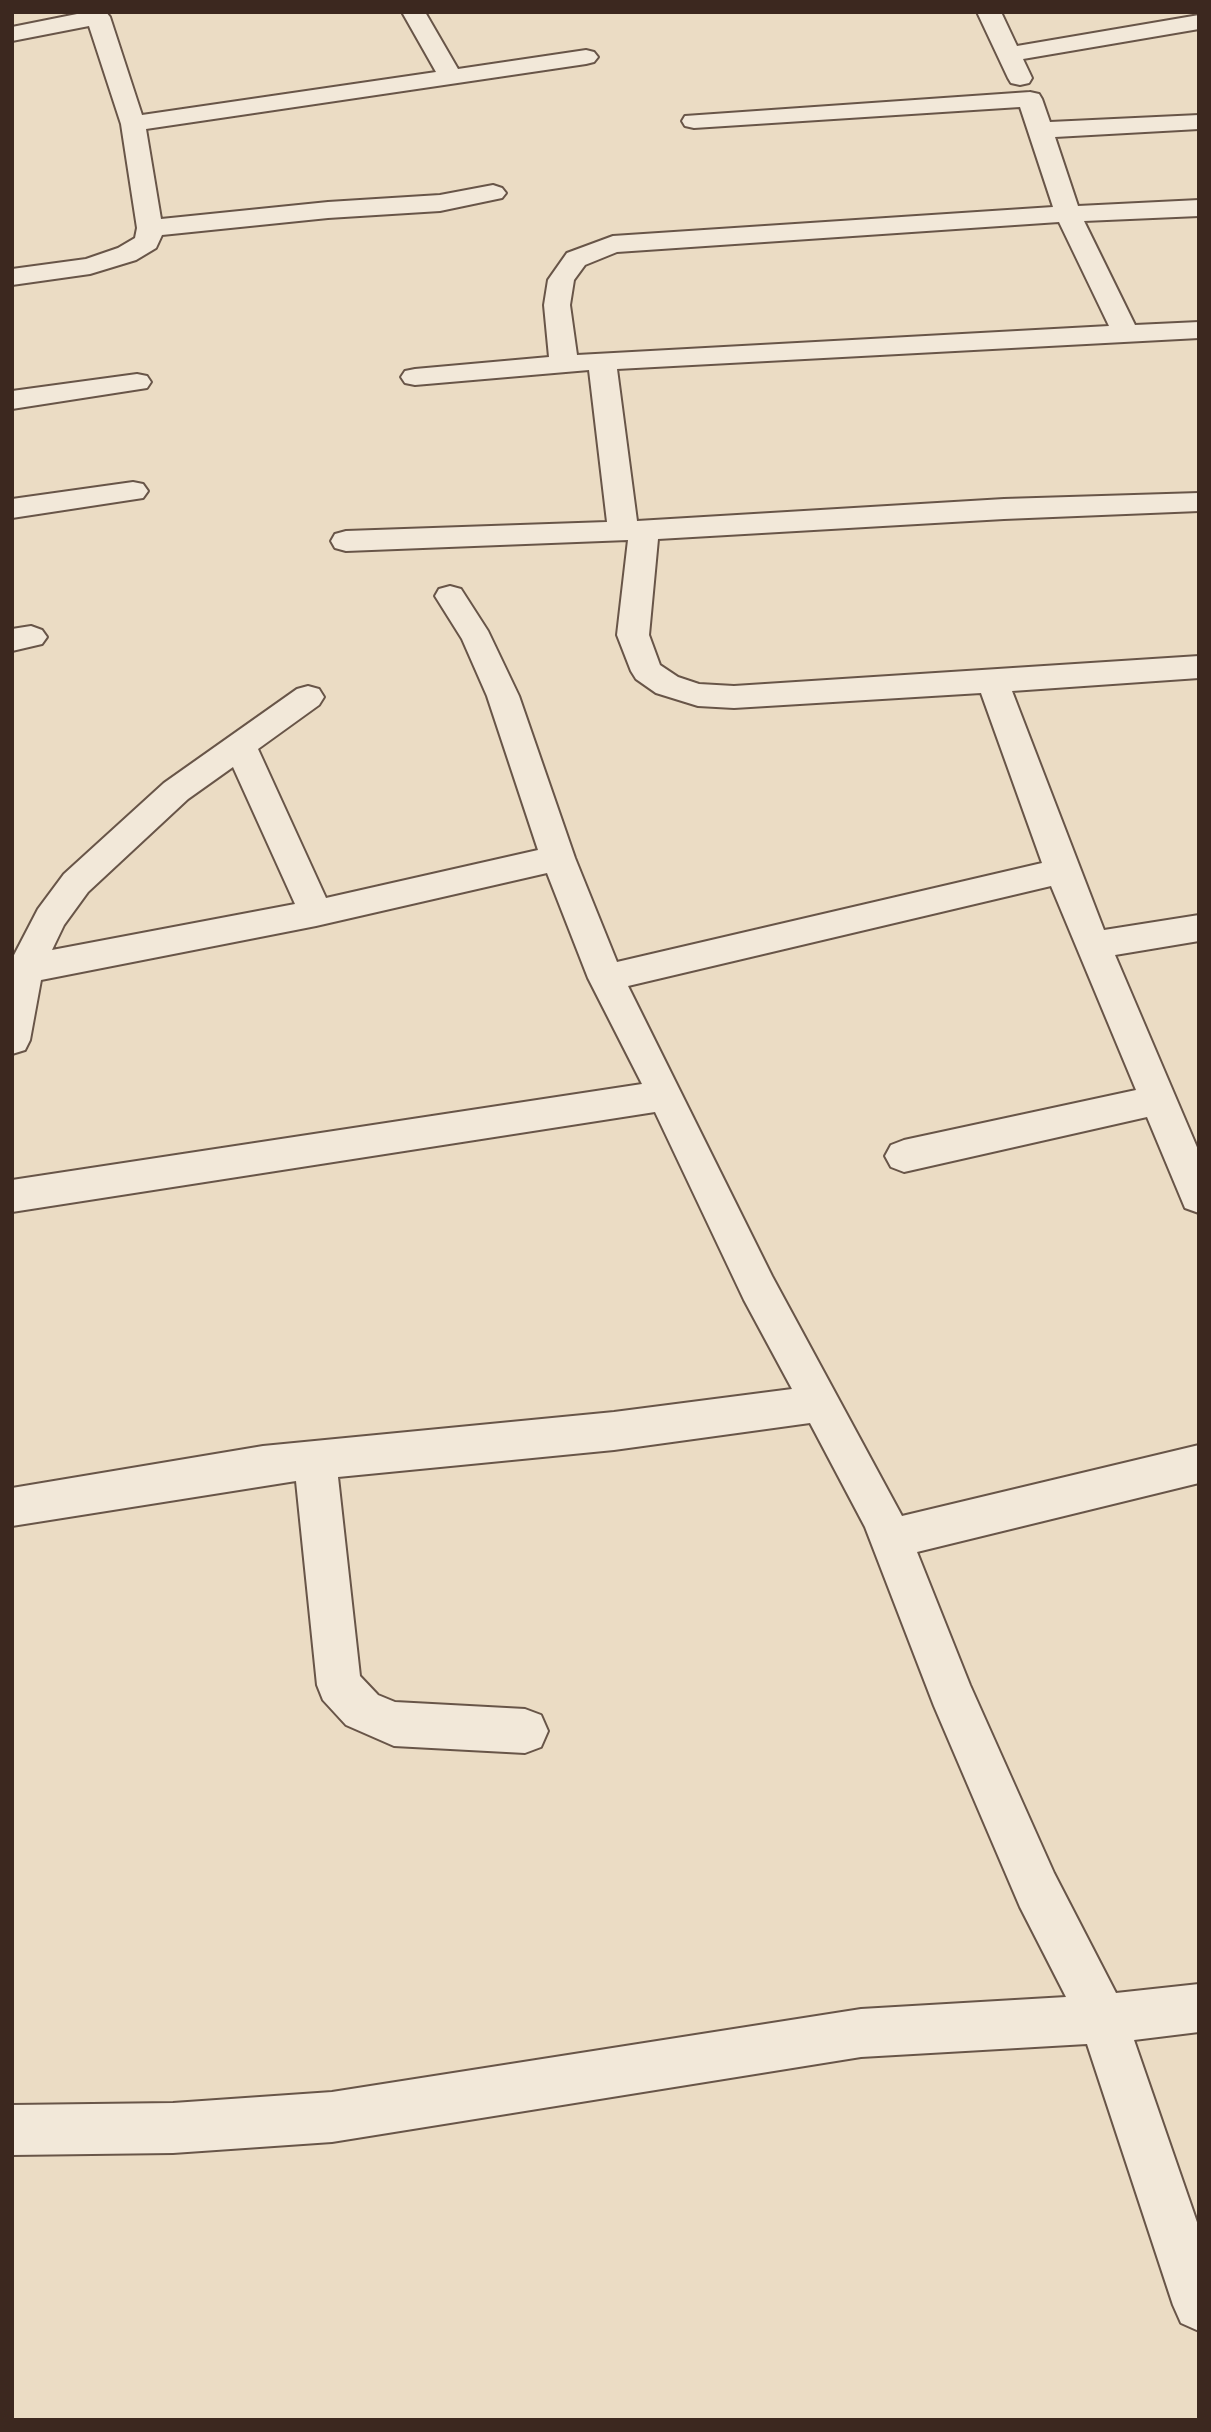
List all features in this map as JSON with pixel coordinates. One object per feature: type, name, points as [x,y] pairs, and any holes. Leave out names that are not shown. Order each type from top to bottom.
[{"type":"street","points":[[413,12],[451,77]]},
{"type":"street","points":[[989,12],[1030,99],[1068,214],[1126,334]]},
{"type":"street","points":[[12,34],[104,14],[133,124],[150,228],[147,242],[127,254],[90,266],[12,276]]},
{"type":"street","points":[[1010,54],[1199,22]]},
{"type":"street","points":[[133,124],[586,57]]},
{"type":"street","points":[[694,121],[1030,99]]},
{"type":"street","points":[[1040,130],[1199,122]]},
{"type":"street","points":[[150,228],[328,209],[440,203],[493,192]]},
{"type":"street","points":[[564,364],[557,305],[561,279],[576,259],[613,244],[1199,208]]},
{"type":"street","points":[[415,377],[602,360],[1199,330]]},
{"type":"street","points":[[602,360],[633,531],[633,635],[647,671],[667,685],[698,695],[734,697],[1199,667]]},
{"type":"street","points":[[12,400],[137,382]]},
{"type":"street","points":[[12,509],[133,491]]},
{"type":"street","points":[[346,541],[633,531],[1004,509],[1199,502]]},
{"type":"street","points":[[450,596],[477,638],[503,695],[558,858],[606,978],[666,1095],[758,1289],[821,1403],[890,1539],[950,1691],[1037,1891],[1103,2019],[1199,2305]]},
{"type":"street","points":[[993,681],[1062,871],[1199,1197]]},
{"type":"street","points":[[12,1040],[25,969],[50,918],[76,883],[176,791],[308,697]]},
{"type":"street","points":[[240,745],[316,913]]},
{"type":"street","points":[[25,969],[316,913],[558,858]]},
{"type":"street","points":[[606,978],[1062,871]]},
{"type":"street","points":[[1093,945],[1199,928]]},
{"type":"street","points":[[12,1196],[666,1095]]},
{"type":"street","points":[[904,1156],[1158,1100]]},
{"type":"street","points":[[12,1507],[263,1465],[614,1431],[821,1403]]},
{"type":"street","points":[[316,1460],[339,1685],[362,1710],[394,1724],[525,1731]]},
{"type":"street","points":[[890,1539],[1199,1464]]},
{"type":"street","points":[[12,2130],[173,2128],[332,2117],[861,2033],[1103,2019],[1199,2008]]}]
